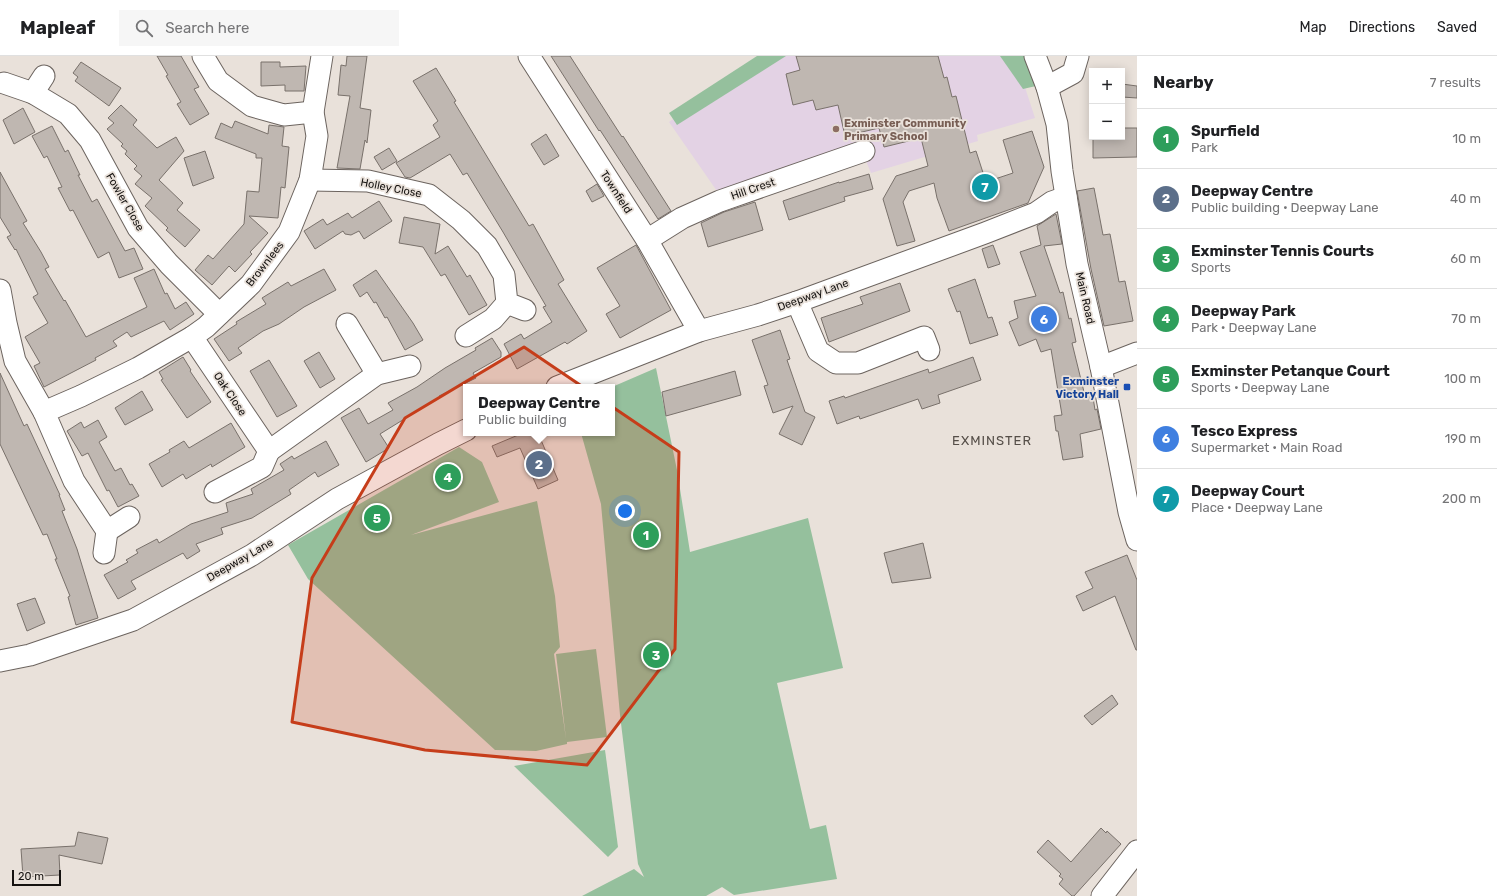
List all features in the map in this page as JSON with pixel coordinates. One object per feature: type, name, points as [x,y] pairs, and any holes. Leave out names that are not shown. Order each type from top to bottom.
[{"type":"street","points":[[203,56],[218,81],[252,106],[284,115],[313,112]]},
{"type":"street","name":"Brownlees","points":[[44,412],[138,368],[192,337],[206,327],[251,284],[289,232],[310,180],[317,136],[313,112],[322,56]]},
{"type":"street","name":"Townfield","points":[[529,56],[647,240],[700,331]]},
{"type":"street","name":"Main Road","points":[[1035,56],[1047,87],[1057,124],[1066,197],[1077,264],[1101,367],[1129,473],[1129,512],[1137,540]]},
{"type":"street","points":[[1047,87],[1074,73],[1078,56]]},
{"type":"street","name":"Fowler Close","points":[[4,83],[38,84],[68,114],[90,140],[138,228],[170,264],[219,314]]},
{"type":"street","name":"Hill Crest","points":[[647,240],[682,218],[720,200],[864,151]]},
{"type":"street","name":"Holley Close","points":[[310,180],[368,181],[429,195],[461,220],[487,246],[504,275],[516,307],[466,336]]},
{"type":"street","name":"Deepway Lane","points":[[565,384],[700,331],[758,315],[797,302],[992,230],[1036,213],[1052,202],[1066,197]]},
{"type":"street","points":[[0,290],[15,361],[44,412],[74,481],[107,531],[104,553]]},
{"type":"street","points":[[797,302],[818,351],[836,363],[858,362],[924,337]]},
{"type":"street","points":[[348,324],[377,374]]},
{"type":"street","name":"Oak Close","points":[[192,337],[269,450]]},
{"type":"street","points":[[1101,367],[1137,353]]},
{"type":"street","points":[[215,492],[262,466],[269,450],[377,374],[410,366]]},
{"type":"street","name":"Deepway Lane","points":[[0,660],[30,655],[133,620],[252,555],[337,499],[463,432]]},
{"type":"street","points":[[107,531],[129,517]]},
{"type":"street","points":[[1102,896],[1137,851]]},
{"type":"highlighted area","points":[[524,347],[679,452],[675,649],[587,765],[425,750],[292,722],[312,578],[405,418]]},
{"type":"shaded area","name":"Exminster Community Primary School","points":[[761,56],[1010,56],[1022,78],[1035,118],[977,135],[978,141],[871,173],[861,149],[719,194],[669,122]]},
{"type":"green space","points":[[757,56],[786,56],[677,125],[669,113]]},
{"type":"green space","points":[[1000,56],[1026,56],[1036,86],[1023,89]]},
{"type":"green space","points":[[656,368],[677,470],[690,552],[808,518],[843,668],[777,683],[810,829],[826,825],[837,879],[734,895],[722,887],[706,896],[582,896],[634,869],[644,877],[638,864],[620,715],[601,504],[582,436],[615,436],[615,386]]},
{"type":"green space","points":[[459,447],[482,462],[499,502],[411,535],[537,501],[555,596],[560,647],[554,654],[566,739],[556,654],[596,649],[607,737],[567,742],[567,744],[536,751],[495,750],[308,579],[288,545]]},
{"type":"green space","points":[[605,750],[618,847],[608,857],[514,766]]},
{"type":"building","points":[[157,56],[181,56],[199,87],[194,89],[209,114],[190,125],[177,104],[181,102],[166,76],[168,75]]},
{"type":"building","points":[[347,56],[367,56],[360,108],[371,110],[367,143],[365,140],[360,169],[337,168],[350,96],[338,95],[341,65],[346,66]]},
{"type":"building","points":[[551,56],[570,56],[671,211],[658,219]]},
{"type":"building","points":[[796,56],[938,56],[944,78],[947,77],[952,97],[956,96],[970,153],[976,151],[986,182],[1013,173],[1003,140],[1032,131],[1044,167],[1028,203],[949,231],[937,198],[934,183],[909,191],[903,202],[915,241],[897,246],[883,199],[896,176],[928,166],[921,138],[884,147],[879,128],[845,136],[838,105],[816,110],[813,100],[793,105],[786,74],[800,70]]},
{"type":"building","points":[[81,62],[121,88],[109,106],[75,81],[78,77],[73,73]]},
{"type":"building","points":[[261,62],[280,62],[280,67],[306,66],[304,91],[285,91],[285,85],[261,86]]},
{"type":"building","points":[[436,68],[456,101],[454,102],[529,226],[533,224],[564,280],[558,284],[587,331],[567,344],[565,342],[517,369],[504,344],[521,334],[524,339],[552,322],[543,307],[546,306],[503,232],[467,173],[463,175],[450,154],[410,178],[405,177],[396,163],[440,137],[433,125],[438,121],[413,81]]},
{"type":"building","points":[[1125,84],[1137,86],[1137,98],[1125,97]]},
{"type":"building","points":[[121,105],[137,120],[133,125],[157,148],[176,137],[184,151],[159,180],[183,203],[177,210],[200,230],[185,247],[166,230],[168,228],[145,206],[152,198],[135,184],[142,176],[134,169],[137,166],[125,154],[127,151],[121,146],[123,144],[107,129],[114,123],[108,118]]},
{"type":"building","points":[[23,108],[35,132],[14,144],[3,120]]},
{"type":"building","points":[[235,121],[268,134],[269,125],[284,127],[282,146],[289,147],[285,188],[281,187],[278,218],[249,216],[268,233],[250,252],[252,254],[235,272],[229,266],[212,285],[195,270],[208,255],[213,259],[244,224],[247,191],[259,192],[262,158],[256,158],[256,154],[215,138],[221,123],[232,128]]},
{"type":"building","points":[[52,126],[65,152],[68,150],[80,175],[78,175],[92,202],[97,199],[125,251],[134,248],[143,269],[119,278],[109,252],[98,258],[73,210],[70,211],[58,188],[62,187],[47,156],[44,158],[32,136]]},
{"type":"building","points":[[1125,128],[1137,128],[1137,157],[1093,158],[1093,140],[1125,140]]},
{"type":"building","points":[[546,134],[559,156],[544,165],[531,144]]},
{"type":"building","points":[[389,148],[397,161],[382,170],[374,157]]},
{"type":"building","points":[[205,151],[214,178],[193,186],[184,158]]},
{"type":"building","points":[[0,172],[27,221],[23,223],[49,267],[45,269],[86,337],[147,307],[134,278],[154,269],[165,294],[167,293],[175,309],[186,302],[194,314],[170,330],[164,321],[131,337],[127,332],[113,341],[117,346],[95,358],[96,360],[44,387],[34,366],[40,363],[25,337],[48,323],[33,297],[38,294],[16,249],[15,250],[7,237],[11,235],[0,217]]},
{"type":"building","points":[[869,174],[873,189],[844,197],[845,201],[789,220],[783,201],[839,182]]},
{"type":"building","points":[[597,184],[604,196],[592,202],[586,191]]},
{"type":"building","points":[[1094,188],[1103,235],[1110,234],[1119,282],[1125,281],[1133,321],[1104,326],[1091,269],[1077,191]]},
{"type":"building","points":[[379,201],[392,221],[364,239],[359,231],[351,235],[345,234],[343,231],[315,249],[304,231],[323,219],[327,225],[348,213],[352,218]]},
{"type":"building","points":[[755,202],[763,230],[708,247],[701,223],[724,212]]},
{"type":"building","points":[[1056,214],[1062,244],[1044,246],[1060,293],[1063,292],[1069,319],[1071,318],[1076,342],[1072,343],[1084,392],[1092,391],[1095,410],[1097,409],[1101,429],[1080,434],[1083,457],[1063,460],[1054,416],[1062,415],[1051,349],[1041,352],[1036,339],[1019,346],[1009,322],[1018,318],[1014,301],[1036,296],[1020,252],[1041,245],[1037,226]]},
{"type":"building","points":[[404,217],[440,224],[435,254],[448,246],[467,277],[470,275],[487,305],[469,315],[445,274],[441,276],[423,247],[399,243]]},
{"type":"building","points":[[636,245],[671,310],[620,338],[606,314],[620,306],[597,268]]},
{"type":"building","points":[[993,245],[1000,264],[988,268],[982,249]]},
{"type":"building","points":[[324,269],[336,290],[304,307],[279,324],[263,331],[238,348],[242,353],[229,361],[214,339],[237,324],[236,322],[266,304],[262,298],[288,282],[291,286]]},
{"type":"building","points":[[376,270],[423,340],[405,350],[387,317],[385,318],[376,302],[374,303],[367,292],[360,297],[353,285]]},
{"type":"building","points":[[975,279],[988,318],[992,317],[998,335],[970,344],[960,311],[957,312],[948,289]]},
{"type":"building","points":[[900,283],[910,311],[829,342],[821,318],[863,304],[860,297]]},
{"type":"building","points":[[780,330],[790,359],[787,360],[805,412],[815,417],[802,445],[779,434],[793,406],[773,413],[764,386],[768,385],[752,340]]},
{"type":"building","points":[[492,338],[501,352],[501,357],[473,373],[476,378],[439,396],[440,397],[380,434],[389,448],[366,462],[341,418],[359,408],[368,424],[393,410],[388,403],[417,387],[445,368],[476,350],[475,348]]},
{"type":"building","points":[[319,352],[335,379],[320,388],[304,361]]},
{"type":"building","points":[[183,357],[191,370],[190,371],[211,402],[187,418],[161,380],[163,379],[159,372]]},
{"type":"building","points":[[973,357],[981,380],[938,395],[940,403],[922,409],[918,399],[860,419],[859,416],[837,424],[829,401],[844,396],[845,398],[928,369],[929,373]]},
{"type":"building","points":[[269,360],[297,406],[277,417],[250,371]]},
{"type":"building","points":[[735,371],[741,395],[666,416],[662,392]]},
{"type":"building","points":[[0,373],[24,426],[27,424],[60,495],[65,510],[62,511],[77,549],[98,618],[76,625],[68,597],[70,596],[47,534],[43,535],[0,444]]},
{"type":"building","points":[[142,391],[153,410],[125,425],[115,408]]},
{"type":"building","points":[[98,420],[107,437],[99,442],[115,471],[121,468],[130,485],[132,484],[139,496],[118,507],[109,490],[107,491],[88,453],[82,456],[67,431],[81,422],[84,428]]},
{"type":"building","points":[[231,423],[245,447],[212,467],[211,464],[186,479],[183,474],[162,487],[149,464],[170,452],[169,450],[184,441],[189,448]]},
{"type":"building","points":[[516,436],[539,436],[558,480],[538,489],[520,448],[497,457],[492,446]]},
{"type":"building","points":[[326,441],[339,465],[318,477],[315,472],[289,490],[291,494],[252,518],[221,528],[223,534],[196,544],[200,551],[187,559],[183,553],[131,581],[136,589],[118,599],[104,575],[128,562],[126,560],[138,553],[136,550],[157,539],[159,543],[191,524],[228,512],[226,503],[253,494],[251,489],[284,470],[280,464],[292,456],[294,459]]},
{"type":"building","points":[[923,543],[931,578],[892,583],[884,553]]},
{"type":"building","points":[[1127,555],[1137,580],[1137,650],[1115,596],[1083,611],[1076,596],[1093,588],[1085,572]]},
{"type":"building","points":[[35,598],[45,623],[27,631],[17,604]]},
{"type":"building","points":[[1112,695],[1118,704],[1092,725],[1084,716]]},
{"type":"building","points":[[1101,828],[1106,833],[1107,831],[1121,844],[1074,896],[1072,896],[1059,884],[1063,879],[1059,876],[1061,874],[1037,852],[1048,840],[1071,862]]},
{"type":"building","points":[[78,832],[108,838],[102,864],[59,855],[60,875],[23,877],[21,849],[75,846]]},
{"type":"place","name":"Exminster Community Primary School","points":[[836,129]]},
{"type":"place","name":"Deepway Court","points":[[985,187]]},
{"type":"place","name":"Tesco Express","points":[[1044,319]]},
{"type":"place","name":"Exminster Victory Hall","points":[[1127,387]]},
{"type":"place","name":"Deepway Centre","points":[[539,464]]},
{"type":"place","name":"Deepway Park","points":[[448,477]]},
{"type":"place","name":"Exminster Petanque Court","points":[[377,518]]},
{"type":"place","name":"Spurfield","points":[[646,535]]},
{"type":"place","name":"Exminster Tennis Courts","points":[[656,655]]},
{"type":"district","name":"EXMINSTER","points":[[992,440]]}]
